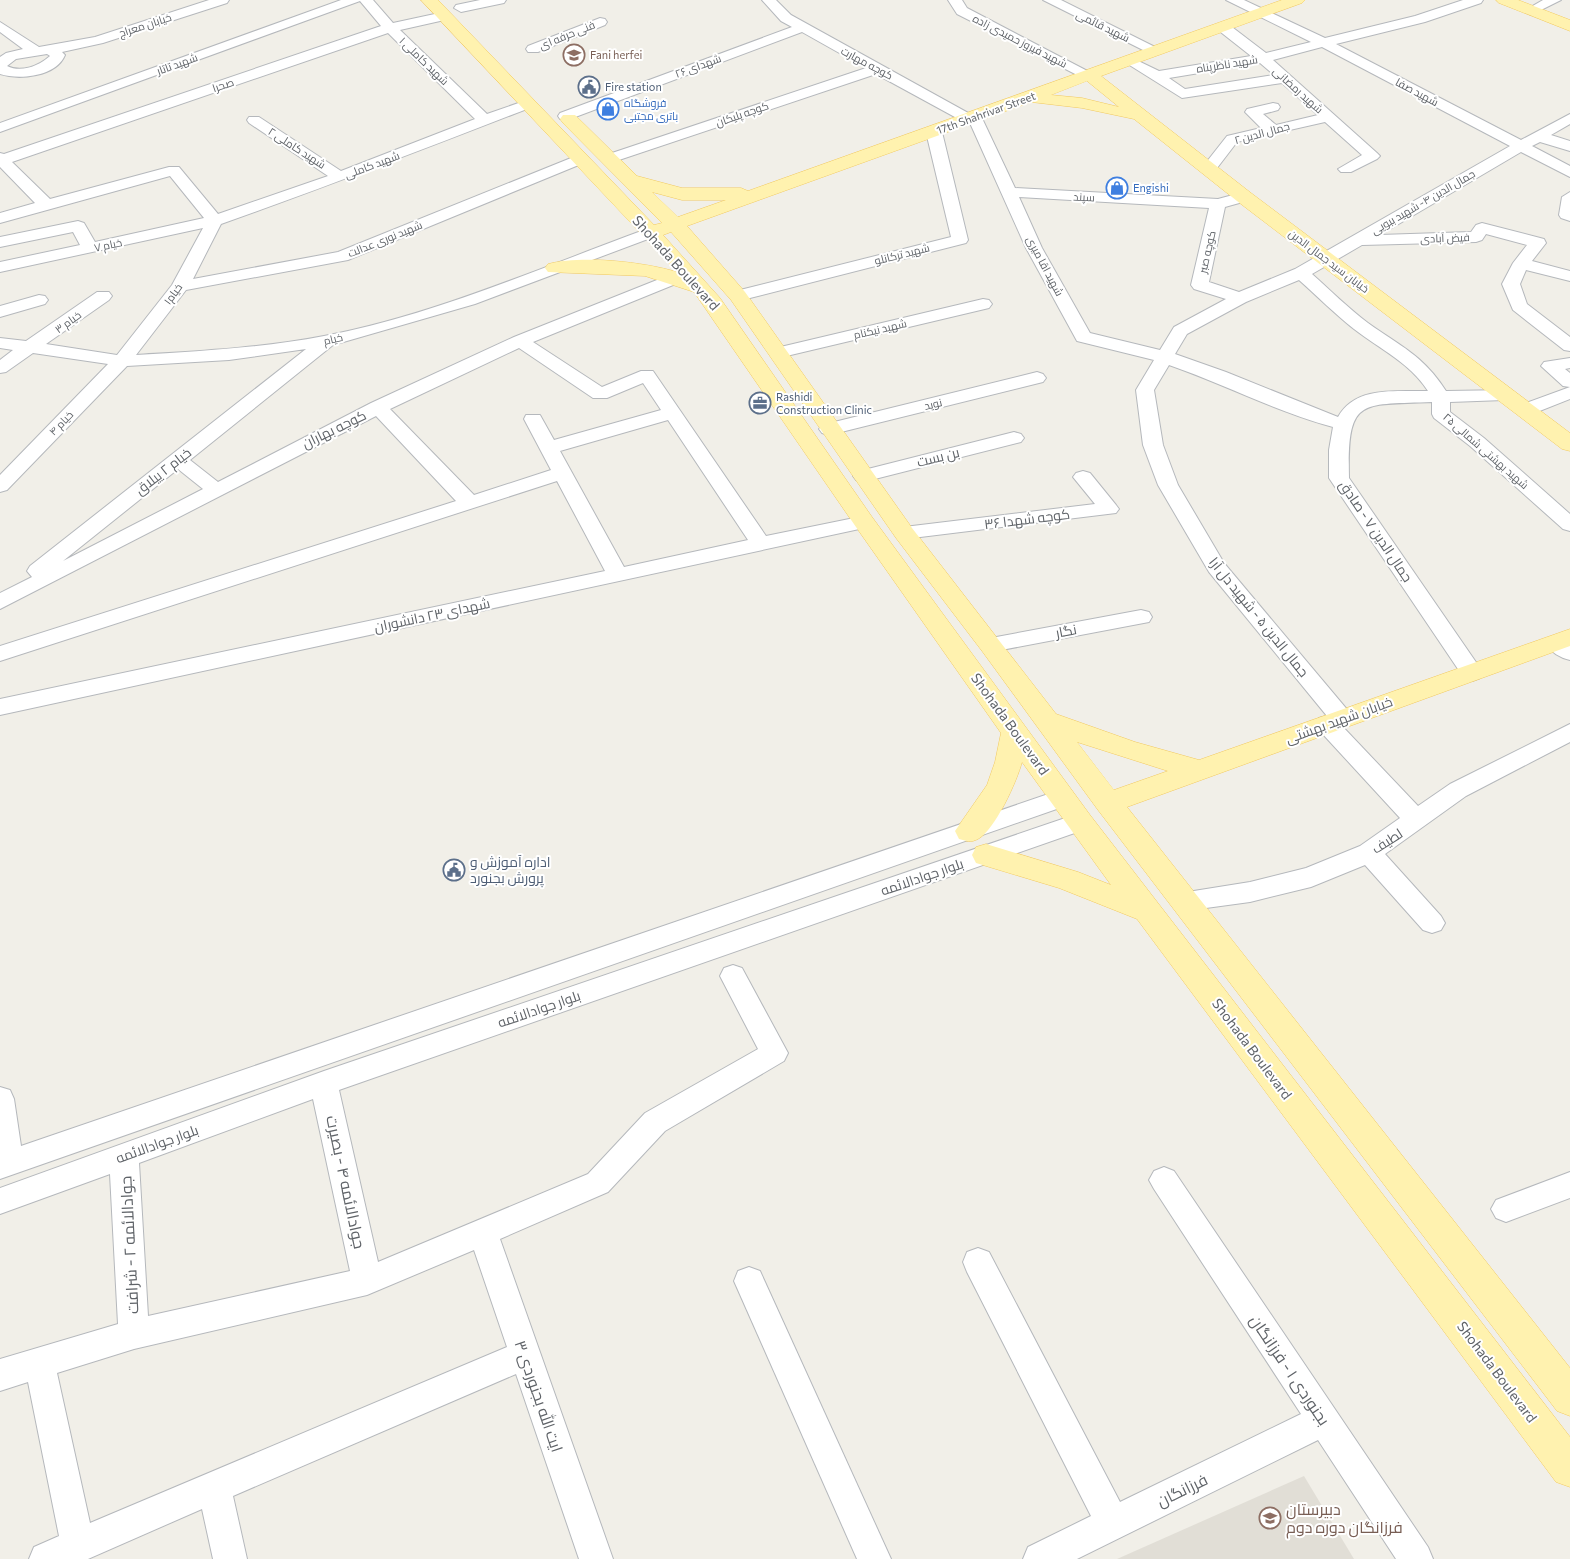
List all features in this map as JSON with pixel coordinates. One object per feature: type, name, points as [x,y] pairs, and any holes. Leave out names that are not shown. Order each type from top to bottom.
[{"type":"main road","name":"Shohada Boulevard","points":[[429,0],[453,8],[608,159],[631,191],[650,232],[699,280],[738,296],[904,534],[991,645],[1108,803],[1570,1398]]},
{"type":"main road","name":"17th Shahrivar Street","points":[[650,232],[675,225],[1297,0]]},
{"type":"main road","points":[[1504,0],[1570,26]]},
{"type":"main road","name":"Shohada Boulevard","points":[[453,8],[527,104],[581,159],[631,191],[675,225],[699,280],[864,522],[1015,732],[1080,822],[1570,1468]]},
{"type":"main road","name":"خیابان سید جمال الدین","points":[[1090,76],[1141,118],[1244,197],[1570,444]]},
{"type":"main road","points":[[1030,97],[1089,104],[1141,118]]},
{"type":"main road","points":[[631,191],[682,194],[762,193]]},
{"type":"main road","points":[[555,268],[618,266],[651,270],[699,280]]},
{"type":"main road","name":"خیابان شهید بهشتی","points":[[1108,803],[1472,673],[1565,644]]},
{"type":"main road","points":[[1048,721],[1128,750],[1199,770]]},
{"type":"main road","points":[[969,831],[997,795],[1009,766],[1015,732]]},
{"type":"main road","points":[[1063,798],[1108,803]]},
{"type":"main road","points":[[1080,822],[1108,803]]},
{"type":"main road","points":[[986,854],[1068,880],[1148,912]]},
{"type":"street","name":"خیابان معراج","points":[[2,70],[29,71],[50,57],[222,0]]},
{"type":"street","name":"شهید تاتار","points":[[0,128],[354,0]]},
{"type":"street","name":"شهید کاملی ۱","points":[[366,0],[390,28],[485,121]]},
{"type":"street","name":"صحرا","points":[[4,164],[390,28],[453,8],[499,0]]},
{"type":"street","name":"کوچه مهارت","points":[[770,0],[786,18],[876,69],[921,90],[972,118]]},
{"type":"street","name":"شهید فیروز حمیدی زاده","points":[[955,0],[962,11],[1090,76]]},
{"type":"street","name":"شهید قائمی","points":[[1054,0],[1156,51]]},
{"type":"street","name":"شهید صفا","points":[[1233,0],[1263,12],[1326,44],[1570,172]]},
{"type":"street","name":"شهید ناظرپناه","points":[[1157,76],[1263,58],[1326,44],[1420,19],[1476,0]]},
{"type":"street","points":[[1531,11],[1554,0]]},
{"type":"street","points":[[164,5],[175,14]]},
{"type":"street","name":"فنی حرفه ای","points":[[533,49],[600,22]]},
{"type":"street","name":"شهدای ۲۶","points":[[565,116],[803,27]]},
{"type":"street","name":"شهید رمضانی","points":[[1223,27],[1263,58],[1372,156],[1346,169]]},
{"type":"street","points":[[1,28],[32,51]]},
{"type":"street","points":[[0,43],[50,57]]},
{"type":"street","points":[[2,70],[12,56],[32,51]]},
{"type":"street","points":[[1130,61],[1157,76],[1182,94],[1285,78]]},
{"type":"street","name":"کوچه پلیکان","points":[[608,159],[876,69]]},
{"type":"street","name":"شهید کاملی","points":[[215,221],[340,177],[527,104]]},
{"type":"street","points":[[1272,107],[1252,112],[1273,130]]},
{"type":"street","name":"جمال الدین ۲","points":[[1209,170],[1232,139],[1328,117]]},
{"type":"street","name":"شهید اقا میری","points":[[972,118],[1009,192],[1034,248],[1083,337],[1164,357],[1220,376],[1251,391],[1317,417],[1343,424]]},
{"type":"street","name":"جمال الدین ۴- شهید ببویی","points":[[1325,258],[1540,137],[1570,118]]},
{"type":"street","name":"شهید کاملی ۲","points":[[254,120],[340,177]]},
{"type":"street","name":"شهید ترکانلو","points":[[738,296],[960,240],[934,132]]},
{"type":"street","points":[[1540,137],[1570,146]]},
{"type":"street","name":"شهید نوری عدالت","points":[[180,286],[342,256],[581,159]]},
{"type":"street","points":[[4,164],[47,206]]},
{"type":"street","points":[[0,218],[174,170],[215,221]]},
{"type":"street","name":"سپند","points":[[1009,192],[1218,204]]},
{"type":"street","points":[[1218,204],[1244,197]]},
{"type":"street","points":[[1570,197],[1567,215],[1570,216]]},
{"type":"street","name":"کوچه صبر","points":[[1218,204],[1200,285],[1240,298]]},
{"type":"street","name":"خیام۱","points":[[122,361],[180,286],[215,221]]},
{"type":"street","name":"خیام ۷","points":[[0,267],[92,249],[215,221]]},
{"type":"street","points":[[0,242],[78,226],[92,249]]},
{"type":"street","name":"فیض آبادی","points":[[1356,240],[1476,237],[1482,228],[1538,243],[1521,264],[1511,284],[1518,306],[1570,346]]},
{"type":"street","name":"خیام","points":[[0,343],[122,361],[229,355],[326,341],[402,321],[469,300],[650,232]]},
{"type":"street","name":"جمال الدین ۵ - شهید دل آرا","points":[[1325,258],[1301,274],[1240,298],[1180,331],[1145,390],[1153,445],[1168,485],[1216,567],[1335,722],[1417,821]]},
{"type":"street","points":[[1521,264],[1570,276]]},
{"type":"street","name":"۲۵ شهید بهشتی شمالی","points":[[1301,274],[1361,326],[1402,352],[1427,375],[1441,397],[1440,414],[1477,442],[1570,525]]},
{"type":"street","name":"کوچه بهاران","points":[[0,601],[378,407],[520,341],[699,280]]},
{"type":"street","name":"خیام ۳","points":[[0,368],[33,347],[103,296]]},
{"type":"street","points":[[0,312],[39,300]]},
{"type":"street","name":"شهید نیکنام","points":[[778,353],[983,304]]},
{"type":"street","points":[[1548,329],[1570,327]]},
{"type":"street","name":"خیام ۲ ییلاق","points":[[0,601],[326,341]]},
{"type":"street","points":[[520,341],[600,394],[647,375],[761,544]]},
{"type":"street","name":"خیام ۴","points":[[0,486],[122,361]]},
{"type":"street","points":[[1570,363],[1550,366],[1570,382]]},
{"type":"street","name":"نوید","points":[[829,429],[1037,378]]},
{"type":"street","points":[[1526,410],[1570,393]]},
{"type":"street","name":"جمال الدین ۷ - صادق","points":[[1472,673],[1339,478],[1339,446],[1343,424],[1354,406],[1371,399],[1504,394]]},
{"type":"street","points":[[378,407],[470,503]]},
{"type":"street","points":[[549,448],[673,413]]},
{"type":"street","points":[[533,419],[618,575]]},
{"type":"street","name":"بن بست","points":[[863,476],[1014,438]]},
{"type":"street","points":[[177,459],[216,490]]},
{"type":"street","points":[[0,654],[563,473]]},
{"type":"street","name":"کوچه شهدا ۳۶","points":[[904,534],[1109,509],[1082,478]]},
{"type":"street","name":"شهدای ۲۳ دانشوران","points":[[0,707],[864,522]]},
{"type":"street","name":"نگار","points":[[991,645],[1141,617]]},
{"type":"street","name":"لطیف","points":[[1184,901],[1250,892],[1311,876],[1369,853],[1417,821],[1458,790],[1570,732]]},
{"type":"street","name":"بلوار جوادالائمه","points":[[4,1165],[1063,798]]},
{"type":"street","name":"بلوار جوادالائمه","points":[[0,1201],[324,1083],[1080,822]]},
{"type":"street","points":[[1369,853],[1432,923]]},
{"type":"street","points":[[0,1375],[134,1334],[367,1281],[598,1183],[654,1122],[774,1054],[733,976]]},
{"type":"street","name":"جوادالائمه ۴ - بصیرت","points":[[324,1083],[367,1281]]},
{"type":"street","points":[[0,1099],[4,1165]]},
{"type":"street","name":"جوادالائمه ۲ - شرافت","points":[[124,1156],[134,1334]]},
{"type":"street","name":"بجنوردی ۱ - فرزانگان","points":[[1164,1180],[1416,1559]]},
{"type":"street","points":[[1506,1209],[1570,1185]]},
{"type":"street","name":"ایت الله بجنوردی ۳","points":[[482,1233],[596,1559]]},
{"type":"street","points":[[978,1262],[1113,1523]]},
{"type":"street","points":[[749,1281],[874,1559]]},
{"type":"street","points":[[46,1559],[525,1355]]},
{"type":"street","points":[[40,1364],[78,1546]]},
{"type":"street","name":"فرزانگان","points":[[1040,1559],[1323,1420]]},
{"type":"street","points":[[214,1486],[230,1559]]},
{"type":"shaded area","name":"دبیرستان فرزانگان دوره دوم","points":[[1304,1476],[1354,1559],[1117,1559]]},
{"type":"place","name":"Fani herfei","points":[[574,55]]},
{"type":"place","name":"Fire station","points":[[589,87]]},
{"type":"place","name":"فروشگاه باتری مجتبی","points":[[608,109]]},
{"type":"place","name":"Engishi","points":[[1117,188]]},
{"type":"place","name":"Rashidi Construction Clinic","points":[[760,403]]},
{"type":"place","name":"اداره آموزش و پرورش بجنورد","points":[[454,870]]},
{"type":"place","name":"دبیرستان فرزانگان دوره دوم","points":[[1270,1518]]}]
